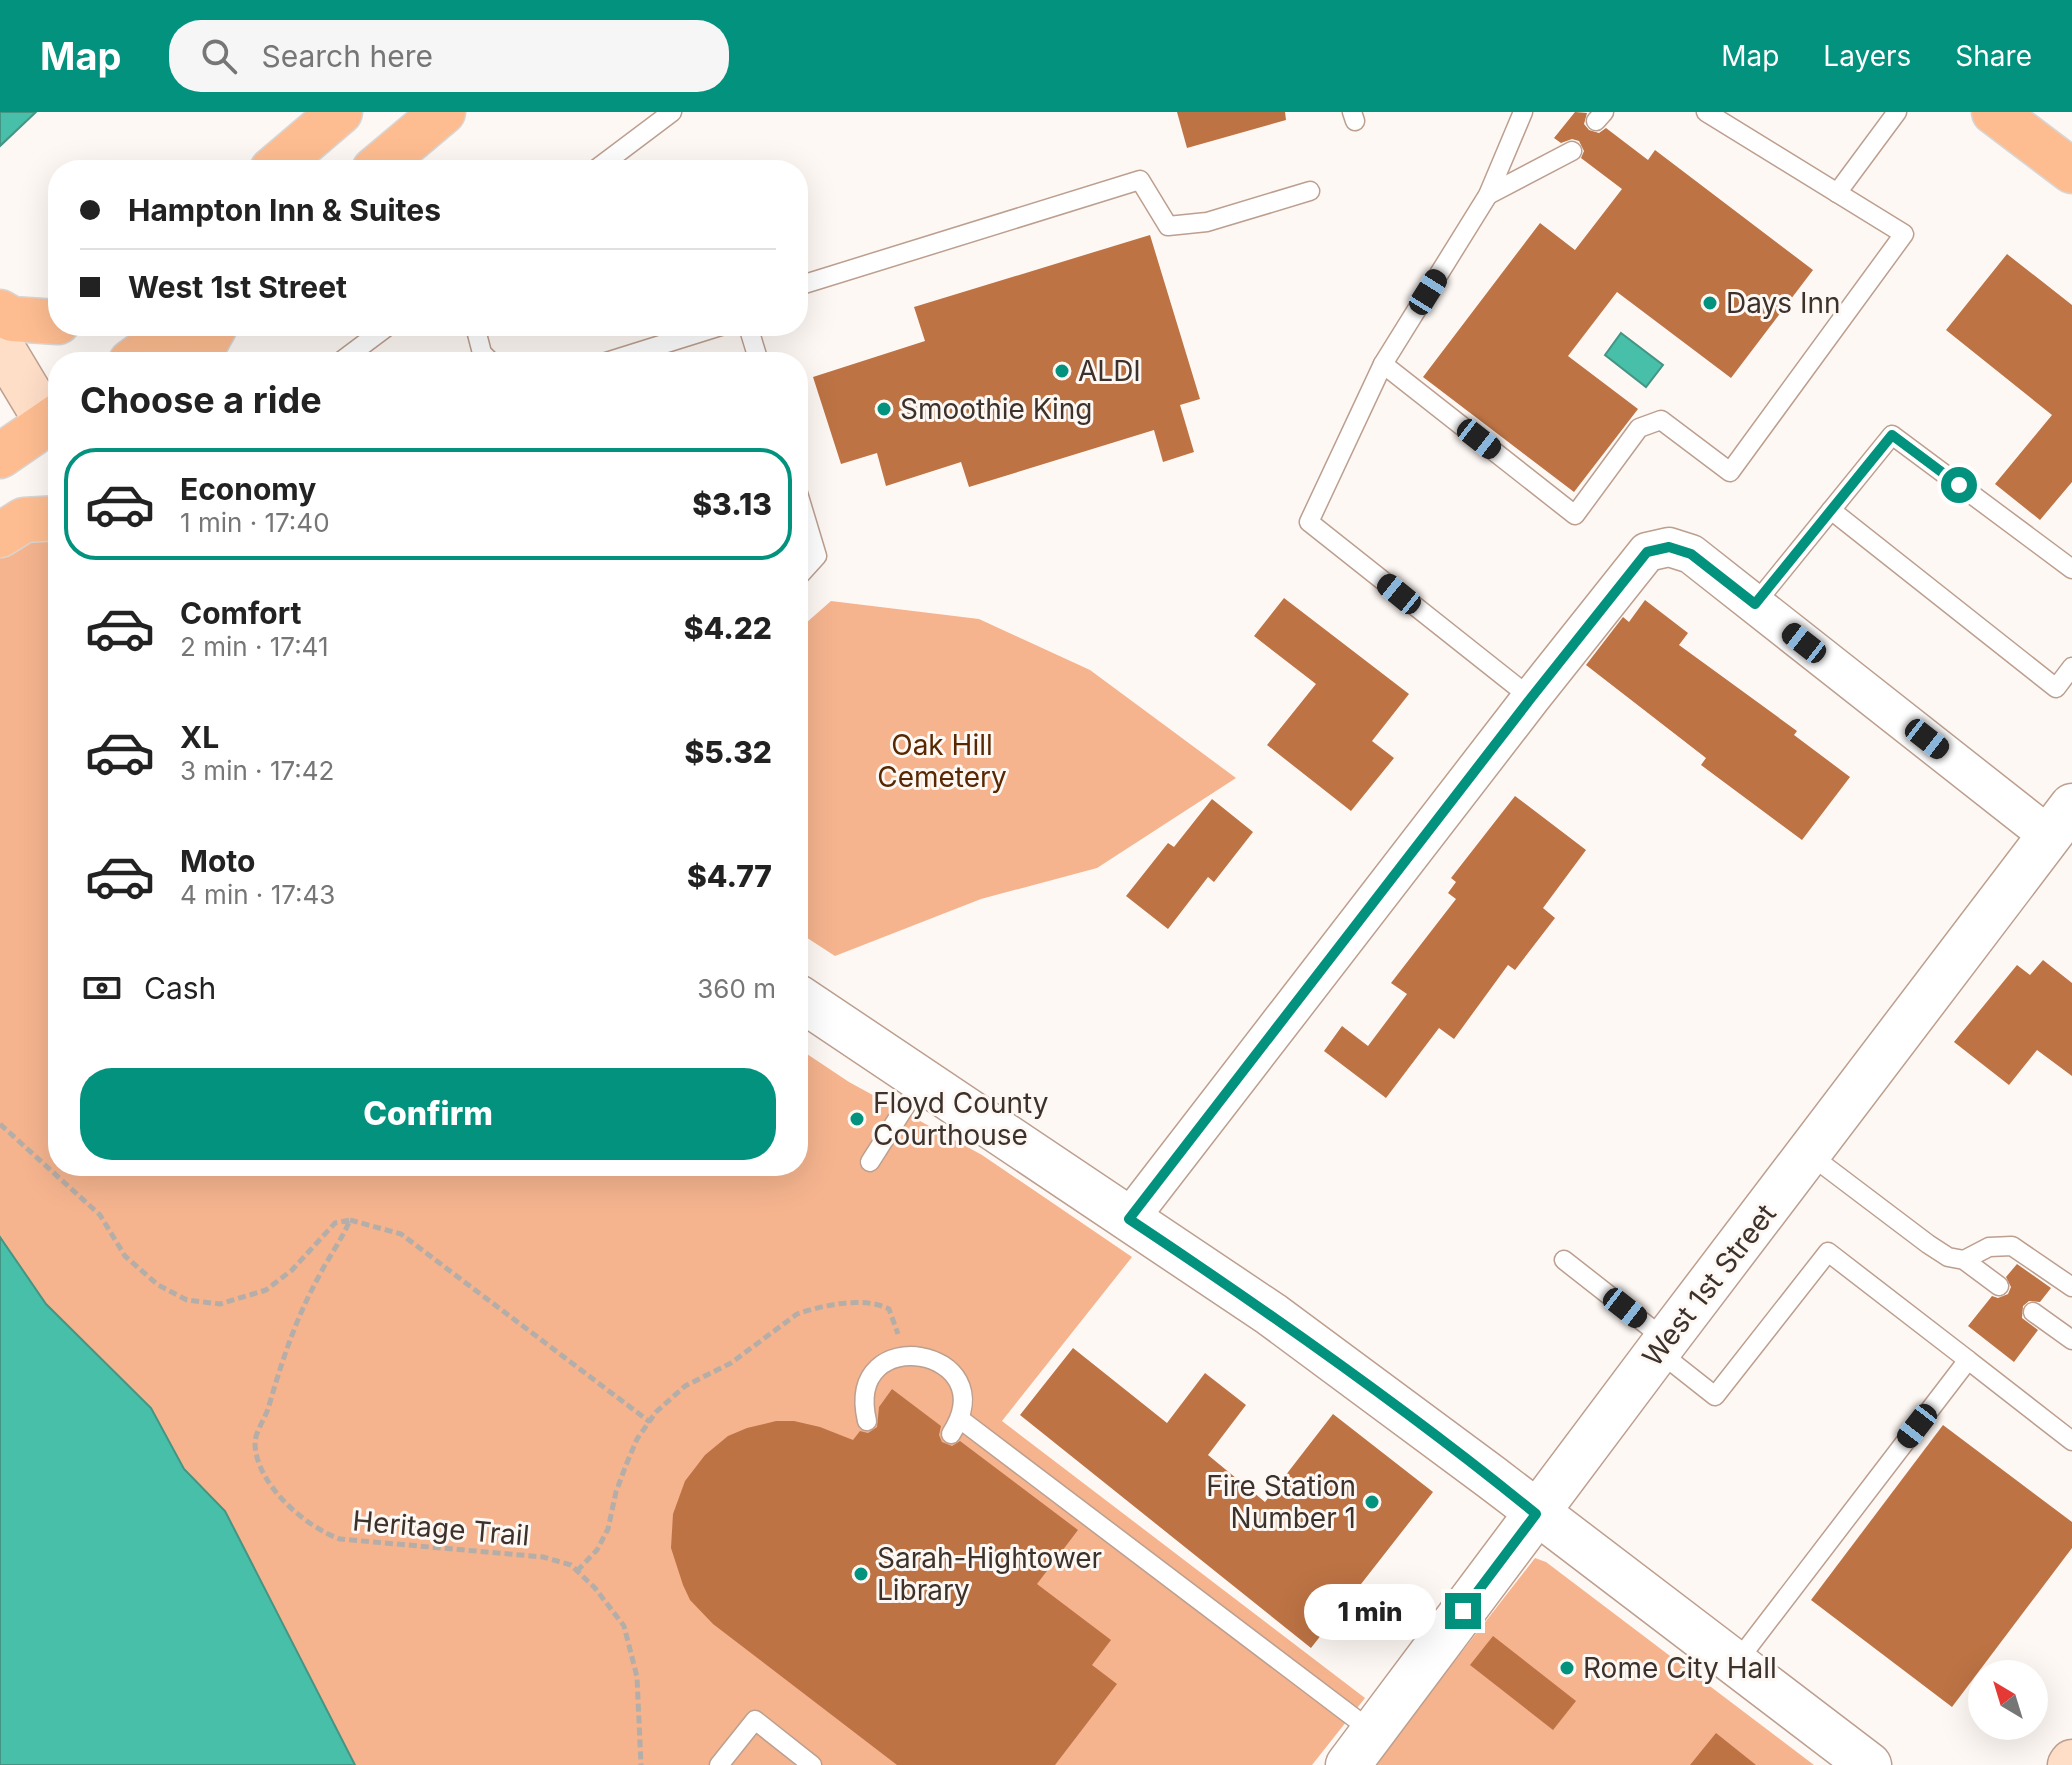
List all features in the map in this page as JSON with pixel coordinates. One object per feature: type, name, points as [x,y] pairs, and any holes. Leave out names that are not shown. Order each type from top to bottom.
[{"type":"main road","points":[[284,160],[340,112]]},
{"type":"main road","points":[[386,160],[443,112]]},
{"type":"main road","points":[[1994,112],[2072,171]]},
{"type":"main road","points":[[0,312],[12,319],[48,321]]},
{"type":"main road","points":[[145,352],[166,336]]},
{"type":"main road","points":[[0,344],[48,414]]},
{"type":"main road","points":[[0,400],[48,421]]},
{"type":"main road","points":[[0,456],[48,428]]},
{"type":"main road","points":[[0,535],[24,520],[48,519]]},
{"type":"street","points":[[1129,1219],[1647,552],[1669,547],[1691,554],[2064,832]]},
{"type":"street","name":"West 1st Street","points":[[1361,1748],[1662,1345],[2064,832]]},
{"type":"street","points":[[808,1004],[1271,1314],[1869,1765]]},
{"type":"lane","points":[[608,160],[672,112]]},
{"type":"lane","points":[[1523,112],[1488,195],[1383,364],[1309,522],[1531,698]]},
{"type":"lane","points":[[1383,364],[1575,515],[1639,428],[1661,420],[1730,472],[1904,234],[1706,112]]},
{"type":"lane","points":[[1837,193],[1897,112]]},
{"type":"lane","points":[[1488,195],[1572,151]]},
{"type":"lane","points":[[808,283],[1140,180],[1168,226],[1207,222],[1310,191]]},
{"type":"lane","points":[[353,352],[375,336]]},
{"type":"lane","points":[[638,352],[689,336]]},
{"type":"lane","points":[[1755,604],[1892,435],[2072,569]]},
{"type":"lane","points":[[1831,510],[2056,688],[2072,667]]},
{"type":"lane","points":[[808,526],[817,556]]},
{"type":"lane","points":[[808,558],[817,556]]},
{"type":"lane","points":[[808,566],[817,556]]},
{"type":"lane","points":[[870,1162],[923,1079]]},
{"type":"lane","points":[[1809,1154],[1928,1244],[1948,1257],[1964,1260],[1999,1286]]},
{"type":"lane","points":[[1964,1260],[1989,1247],[2012,1246],[2072,1287]]},
{"type":"lane","points":[[1564,1260],[1662,1345],[1715,1396],[1828,1252],[2072,1441]]},
{"type":"lane","points":[[2033,1312],[2072,1340]]},
{"type":"lane","points":[[867,1421],[864,1409],[868,1385],[881,1367],[902,1356],[931,1358],[950,1371],[961,1394],[956,1427],[1361,1748]]},
{"type":"lane","points":[[1735,1664],[1968,1360]]},
{"type":"lane","points":[[719,1765],[755,1720],[812,1765]]},
{"type":"path","points":[[0,1124],[48,1168]]},
{"type":"path","points":[[57,1176],[100,1215],[125,1256],[158,1285],[187,1300],[220,1304],[266,1290],[292,1270],[335,1223],[350,1220],[401,1234],[650,1422]]},
{"type":"path","name":"Heritage Trail","points":[[350,1220],[341,1242],[318,1277],[276,1376],[255,1442],[260,1468],[300,1518],[320,1532],[340,1539],[543,1557],[571,1565],[595,1588],[624,1626],[637,1677],[641,1765]]},
{"type":"path","points":[[577,1571],[597,1550],[608,1529],[616,1492],[637,1439],[656,1412],[685,1386],[731,1363],[797,1314],[810,1309],[872,1302],[889,1309],[896,1323],[902,1356]]},
{"type":"green space","name":"Floyd County Courthouse","points":[[48,535],[48,1176],[808,1176],[808,1055],[849,1082],[982,1155],[1132,1257],[1002,1421],[1365,1698],[1312,1765],[166,1765],[0,1483],[0,548]]},
{"type":"green space","name":"Oak Hill Cemetery","points":[[831,601],[979,619],[1090,670],[1236,778],[1097,868],[981,899],[835,956],[808,938],[808,621]]},
{"type":"green space","name":"Rome City Hall","points":[[1535,1558],[1546,1562],[1814,1765],[1374,1765]]},
{"type":"shaded area","points":[[0,112],[36,112],[0,146]]},
{"type":"shaded area","points":[[1621,333],[1663,365],[1646,387],[1605,355]]},
{"type":"shaded area","points":[[0,1237],[46,1304],[151,1408],[184,1469],[225,1511],[355,1765],[0,1765]]},
{"type":"building","points":[[1177,112],[1285,112],[1286,120],[1187,148]]},
{"type":"building","name":"Days Inn","points":[[1575,112],[1587,113],[1584,124],[1589,130],[1599,133],[1606,128],[1648,160],[1655,150],[1813,270],[1731,378],[1617,292],[1568,356],[1638,409],[1574,492],[1423,377],[1540,223],[1575,250],[1622,189],[1581,158],[1584,151],[1579,141],[1572,139],[1561,143],[1554,138]]},
{"type":"building","name":"ALDI","points":[[1150,235],[1200,399],[1180,405],[1194,452],[1163,462],[1154,430],[969,487],[961,462],[886,486],[877,453],[841,464],[813,377],[925,341],[914,307]]},
{"type":"building","points":[[2007,254],[2072,305],[2072,482],[2040,520],[1995,484],[2052,415],[1946,330]]},
{"type":"building","points":[[1284,598],[1409,694],[1372,741],[1394,758],[1351,811],[1267,745],[1316,684],[1254,636]]},
{"type":"building","points":[[1645,600],[1688,633],[1679,645],[1797,731],[1794,735],[1850,777],[1802,840],[1701,765],[1706,758],[1586,665],[1623,617],[1629,622]]},
{"type":"building","points":[[1515,796],[1586,850],[1543,908],[1555,918],[1515,970],[1508,965],[1454,1039],[1439,1028],[1386,1098],[1324,1051],[1342,1026],[1368,1046],[1407,994],[1391,983],[1456,899],[1448,893],[1456,882],[1451,878]]},
{"type":"building","points":[[1212,799],[1253,832],[1214,882],[1208,877],[1168,929],[1126,896],[1168,843],[1174,847]]},
{"type":"building","points":[[2043,960],[2072,983],[2072,1076],[2037,1050],[2009,1085],[1954,1042],[2017,965],[2030,975]]},
{"type":"building","points":[[2017,1264],[2051,1288],[2040,1302],[2029,1301],[2023,1306],[2022,1318],[2038,1330],[2014,1362],[1968,1326],[1992,1296],[1998,1298],[2008,1294],[2011,1287],[2006,1277]]},
{"type":"building","points":[[1073,1348],[1167,1423],[1205,1373],[1246,1405],[1208,1455],[1265,1502],[1333,1414],[1433,1492],[1311,1648],[1020,1415]]},
{"type":"building","name":"Sarah-Hightower Library","points":[[892,1389],[941,1426],[939,1435],[942,1442],[952,1446],[960,1441],[1078,1530],[1037,1584],[1111,1640],[1092,1665],[1117,1684],[1055,1765],[897,1765],[713,1624],[690,1600],[683,1585],[671,1548],[673,1514],[685,1481],[705,1455],[728,1436],[776,1421],[794,1421],[820,1427],[853,1440],[860,1431],[868,1433],[877,1427],[879,1407]]},
{"type":"building","points":[[1943,1425],[2072,1522],[2072,1548],[1987,1660],[1968,1660],[1968,1686],[1952,1707],[1811,1600]]},
{"type":"building","points":[[1493,1636],[1576,1701],[1553,1730],[1470,1665]]},
{"type":"building","points":[[1716,1733],[1756,1765],[1690,1765]]},
{"type":"place","name":"Days Inn","points":[[1710,303]]},
{"type":"place","name":"ALDI","points":[[1062,371]]},
{"type":"place","name":"Smoothie King","points":[[884,409]]},
{"type":"place","name":"Floyd County Courthouse","points":[[857,1119]]},
{"type":"place","name":"Fire Station Number 1","points":[[1372,1502]]},
{"type":"place","name":"Sarah-Hightower Library","points":[[861,1574]]},
{"type":"place","name":"Rome City Hall","points":[[1567,1668]]},
{"type":"route","points":[[1463,1611],[1536,1514],[1491,1477],[1271,1314],[1129,1219],[1647,552],[1669,547],[1691,554],[1755,604],[1892,435],[1959,485]]}]
